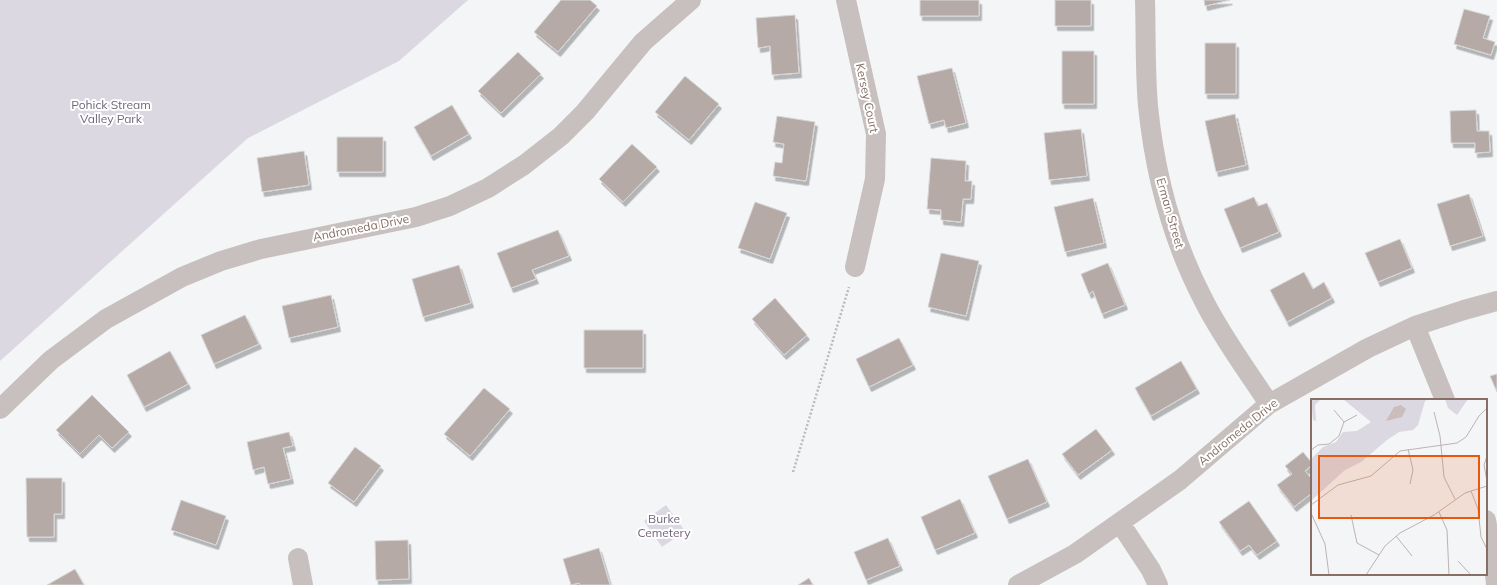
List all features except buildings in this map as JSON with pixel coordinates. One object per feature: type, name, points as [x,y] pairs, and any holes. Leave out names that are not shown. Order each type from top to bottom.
[{"type":"street","name":"Andromeda Drive","points":[[0,409],[51,360],[106,319],[182,277],[221,261],[261,248],[416,217],[450,206],[488,188],[524,165],[561,136],[585,112],[643,42],[691,0]]},
{"type":"street","name":"Kersey Court","points":[[846,0],[876,134],[875,179],[855,267]]},
{"type":"street","name":"Erman Street","points":[[1145,0],[1148,105],[1155,155],[1165,204],[1181,251],[1204,301],[1223,335],[1269,404]]},
{"type":"street","name":"Andromeda Drive","points":[[1018,585],[1075,554],[1180,480],[1269,404],[1368,348],[1415,326],[1497,301]]},
{"type":"street","points":[[1415,326],[1446,399]]},
{"type":"street","points":[[1120,523],[1151,570],[1158,585]]},
{"type":"street","points":[[1487,525],[1494,561],[1496,585]]},
{"type":"street","points":[[298,558],[303,585]]},
{"type":"path","points":[[793,472],[855,267]]},
{"type":"green space","name":"Pohick Stream Valley Park","points":[[0,0],[468,0],[399,61],[248,138],[0,361]]},
{"type":"green space","name":"Burke Cemetery","points":[[666,505],[685,531],[662,547],[644,521]]}]
